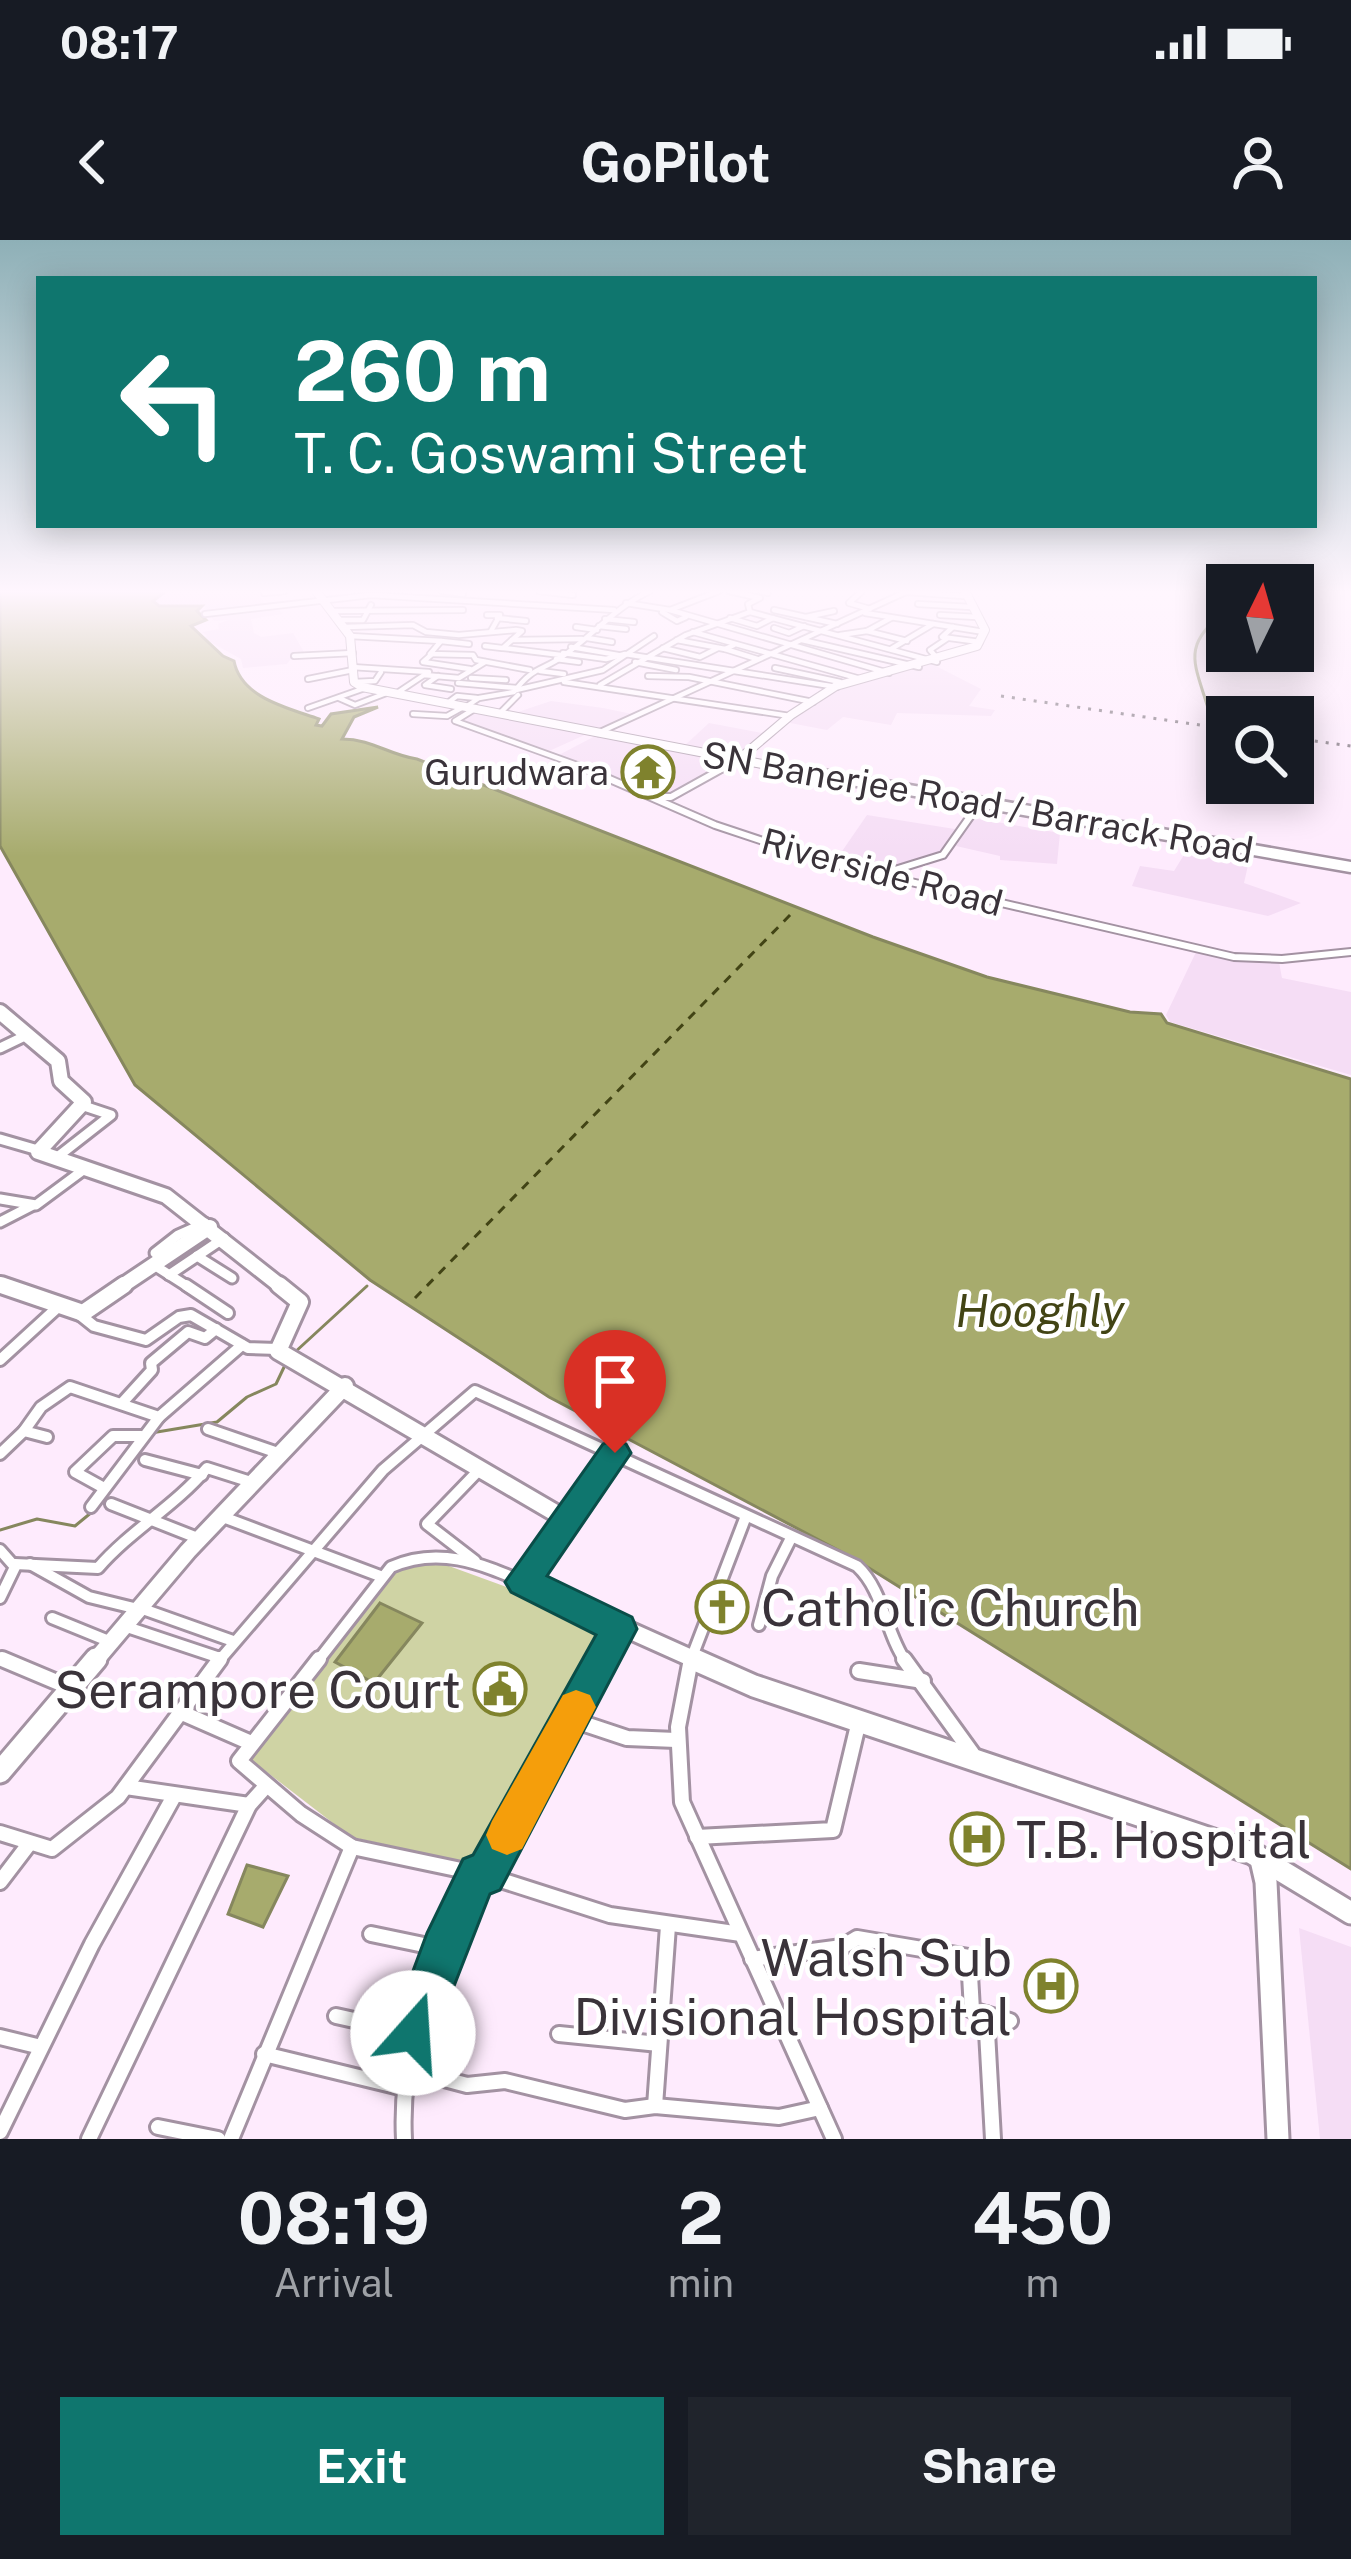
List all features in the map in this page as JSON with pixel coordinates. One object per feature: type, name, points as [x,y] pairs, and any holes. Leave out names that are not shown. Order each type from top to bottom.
[{"type":"street","name":"SN Banerjee Road / Barrack Road","points":[[360,680],[369,688],[390,688],[434,700],[456,684],[470,703],[500,713],[979,804],[1351,867]]},
{"type":"street","points":[[339,698],[355,705],[411,680]]},
{"type":"street","points":[[427,680],[425,685],[506,680]]},
{"type":"street","points":[[447,680],[456,684]]},
{"type":"street","points":[[447,680],[456,684]]},
{"type":"street","points":[[456,684],[463,680]]},
{"type":"street","points":[[500,713],[524,680]]},
{"type":"street","points":[[413,714],[447,716],[470,703],[558,680]]},
{"type":"street","points":[[571,680],[790,716]]},
{"type":"street","points":[[598,686],[608,680]]},
{"type":"street","points":[[627,691],[642,680]]},
{"type":"street","points":[[655,680],[668,686]]},
{"type":"street","points":[[701,680],[813,702]]},
{"type":"street","points":[[598,733],[713,680]]},
{"type":"street","points":[[797,680],[841,685]]},
{"type":"street","points":[[820,680],[841,685]]},
{"type":"street","points":[[671,801],[738,760],[790,716],[853,680]]},
{"type":"street","points":[[424,689],[456,684],[516,691]]},
{"type":"street","points":[[308,708],[369,688]]},
{"type":"street","name":"Riverside Road","points":[[470,703],[455,721],[671,801],[715,825],[873,874],[1234,957],[1282,959],[1351,952]]},
{"type":"street","points":[[873,874],[943,855],[979,804]]},
{"type":"street","points":[[2,1020],[58,1061],[60,1079],[84,1106],[112,1115],[56,1158]]},
{"type":"street","points":[[0,1048],[27,1035]]},
{"type":"street","points":[[38,1150],[84,1106]]},
{"type":"street","points":[[0,1139],[166,1196],[207,1225],[300,1303],[278,1349]]},
{"type":"street","points":[[0,1222],[86,1168]]},
{"type":"street","points":[[0,1198],[33,1205]]},
{"type":"street","points":[[79,1314],[207,1225]]},
{"type":"street","points":[[169,1275],[224,1238]]},
{"type":"street","points":[[197,1256],[232,1278]]},
{"type":"street","points":[[154,1259],[169,1275],[228,1313]]},
{"type":"street","points":[[0,1285],[79,1314],[94,1326],[143,1340],[184,1315],[242,1345],[278,1349],[565,1520]]},
{"type":"street","points":[[0,1360],[58,1307]]},
{"type":"street","points":[[122,1403],[152,1370],[151,1363],[188,1332],[205,1338],[216,1329]]},
{"type":"street","points":[[91,1507],[141,1436],[242,1345]]},
{"type":"street","points":[[0,1772],[220,1516],[345,1386]]},
{"type":"street","points":[[0,1454],[41,1407],[70,1387],[159,1417]]},
{"type":"street","points":[[0,1833],[29,1844],[56,1847],[126,1787],[233,1641],[383,1470],[473,1391],[866,1573],[875,1586],[891,1642],[953,1717],[977,1762]]},
{"type":"street","points":[[208,1429],[278,1453]]},
{"type":"street","points":[[23,1431],[47,1437]]},
{"type":"street","points":[[104,1488],[75,1472],[113,1436],[141,1436]]},
{"type":"street","points":[[524,1582],[615,1453]]},
{"type":"street","points":[[145,1460],[202,1475]]},
{"type":"street","points":[[0,1550],[15,1564],[98,1568],[125,1537],[211,1467],[251,1482]]},
{"type":"street","points":[[477,1563],[427,1524],[481,1468]]},
{"type":"street","points":[[111,1504],[200,1539]]},
{"type":"street","points":[[220,1516],[380,1576]]},
{"type":"street","points":[[746,1516],[687,1658],[676,1740],[682,1802],[820,2108],[829,2138]]},
{"type":"street","points":[[759,1624],[772,1576],[791,1538]]},
{"type":"street","points":[[741,1934],[668,1926],[561,1905],[482,1875],[352,1847],[266,1786],[239,1760],[380,1576],[401,1561],[424,1554],[477,1563],[687,1658],[858,1724],[1241,1849],[1351,1913]]},
{"type":"street","points":[[0,1598],[15,1564]]},
{"type":"street","points":[[30,1564],[89,1597],[139,1608],[233,1641]]},
{"type":"street","points":[[52,1618],[220,1658]]},
{"type":"street","points":[[404,2139],[402,2077],[443,1949],[619,1629]]},
{"type":"street","points":[[0,1658],[71,1688]]},
{"type":"street","points":[[859,1671],[923,1681]]},
{"type":"street","points":[[180,1712],[250,1743]]},
{"type":"street","points":[[570,1718],[617,1736],[676,1740]]},
{"type":"street","points":[[698,1837],[833,1830],[858,1724]]},
{"type":"street","points":[[89,2139],[249,1805],[266,1786]]},
{"type":"street","points":[[126,1787],[249,1805]]},
{"type":"street","points":[[0,2132],[174,1796]]},
{"type":"street","points":[[0,1882],[29,1844]]},
{"type":"street","points":[[231,2139],[352,1847]]},
{"type":"street","points":[[1261,1860],[1266,1882],[1278,2139]]},
{"type":"street","points":[[655,2107],[668,1926]]},
{"type":"street","points":[[370,1934],[443,1949]]},
{"type":"street","points":[[752,1959],[842,1947],[855,1938],[969,1957],[972,2011],[1010,2021]]},
{"type":"street","points":[[986,2014],[993,2139]]},
{"type":"street","points":[[336,2016],[413,2033]]},
{"type":"street","points":[[559,2034],[659,2044]]},
{"type":"street","points":[[0,2037],[41,2047]]},
{"type":"street","points":[[264,2054],[467,2085],[505,2081],[625,2110],[655,2107],[778,2116],[803,2115],[820,2108]]},
{"type":"street","points":[[158,2127],[218,2139]]},
{"type":"shaded area","points":[[855,680],[963,680],[981,689],[969,706],[995,710],[991,716],[897,713],[891,725],[843,717],[827,730],[785,722]]},
{"type":"shaded area","points":[[551,701],[632,714],[599,732],[512,714]]},
{"type":"shaded area","points":[[478,709],[589,733],[547,752],[458,721]]},
{"type":"shaded area","points":[[709,723],[762,733],[736,757],[682,748]]},
{"type":"shaded area","points":[[599,734],[735,760],[667,796],[557,756]]},
{"type":"shaded area","points":[[867,815],[961,830],[934,856],[881,875],[834,863]]},
{"type":"shaded area","points":[[973,818],[1060,833],[1057,864],[1000,860],[1000,856],[956,846]]},
{"type":"shaded area","points":[[1192,842],[1251,852],[1244,883],[1301,903],[1268,916],[1132,886],[1140,866],[1174,871]]},
{"type":"shaded area","points":[[1196,952],[1279,962],[1282,978],[1351,992],[1351,1075],[1170,1022],[1166,1015]]},
{"type":"shaded area","points":[[427,1558],[611,1625],[483,1866],[351,1837],[246,1756],[385,1566]]},
{"type":"shaded area","points":[[1299,1928],[1351,1947],[1351,2139],[1320,2139]]},
{"type":"water","name":"Hooghly","points":[[0,680],[242,680],[268,700],[319,719],[316,725],[322,726],[331,714],[378,707],[354,717],[342,739],[417,759],[873,937],[987,977],[1130,1012],[1161,1014],[1167,1023],[1351,1079],[1351,1869],[853,1558],[549,1397],[370,1280],[135,1085],[0,846]]},
{"type":"water","points":[[380,1603],[422,1623],[374,1683],[335,1662]]},
{"type":"water","points":[[247,1865],[288,1876],[263,1927],[228,1914]]},
{"type":"waterway","points":[[1199,680],[1206,702]]},
{"type":"waterway","points":[[294,1353],[367,1286]]},
{"type":"waterway","points":[[151,1433],[217,1422],[247,1397],[276,1384],[286,1363]]},
{"type":"waterway","points":[[0,1530],[37,1519],[75,1526],[92,1512]]},
{"type":"ferry route","points":[[415,1298],[793,912]]},
{"type":"railway","points":[[1001,696],[1206,726]]},
{"type":"railway","points":[[1314,741],[1351,746]]},
{"type":"slow traffic","points":[[507,1835],[576,1707]]},
{"type":"place","name":"Gurudwara","points":[[648,772]]},
{"type":"place","name":"Catholic Church","points":[[722,1607]]},
{"type":"place","name":"Serampore Court","points":[[500,1689]]},
{"type":"place","name":"T.B. Hospital","points":[[977,1839]]},
{"type":"place","name":"Walsh Sub Divisional Hospital","points":[[1051,1986]]},
{"type":"route","points":[[413,2033],[443,1949],[478,1874],[485,1876],[619,1629],[524,1582],[615,1453]]}]
